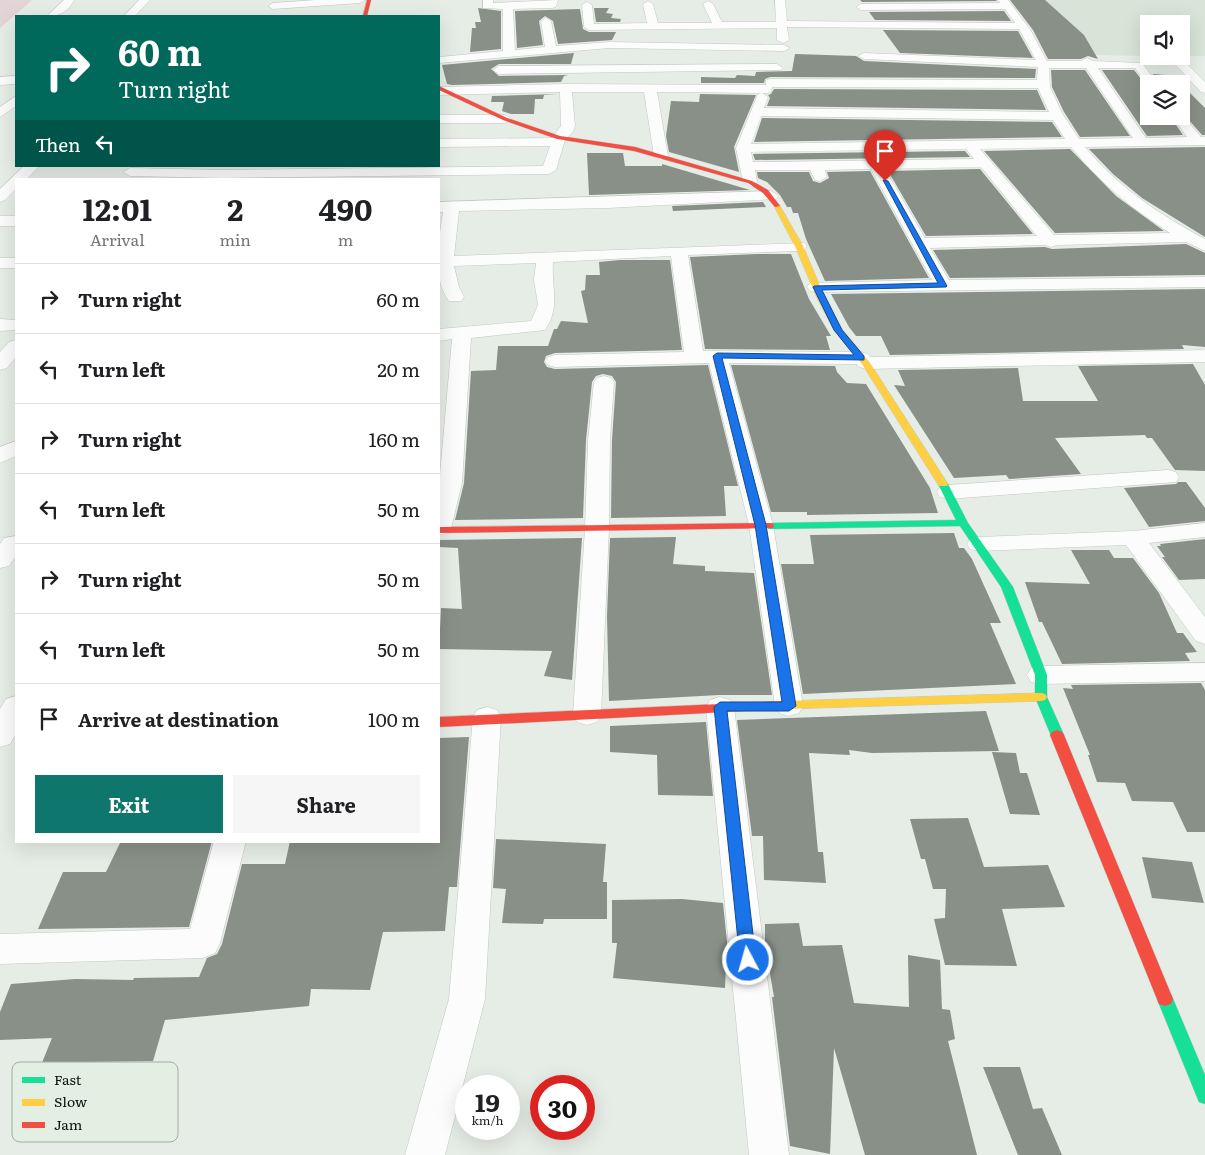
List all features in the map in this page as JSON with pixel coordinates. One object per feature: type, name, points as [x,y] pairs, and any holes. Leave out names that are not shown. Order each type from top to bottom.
[{"type":"street","points":[[53,15],[66,6],[70,0]]},
{"type":"street","points":[[130,15],[145,0]]},
{"type":"street","points":[[268,15],[275,3],[360,0]]},
{"type":"street","points":[[365,15],[368,0]]},
{"type":"street","points":[[488,0],[487,6],[552,5],[553,0]]},
{"type":"street","points":[[750,182],[743,148],[784,52],[780,0]]},
{"type":"street","points":[[858,4],[1006,3],[1043,64],[1043,84],[1058,116],[1093,165],[1131,202],[1205,246]]},
{"type":"street","points":[[648,4],[654,28]]},
{"type":"street","points":[[708,4],[719,27]]},
{"type":"street","points":[[858,4],[875,26]]},
{"type":"street","points":[[587,5],[586,16],[590,27],[719,27],[782,24],[859,33],[875,26],[958,30],[1021,26]]},
{"type":"street","points":[[508,8],[509,53]]},
{"type":"street","points":[[546,21],[551,50]]},
{"type":"street","points":[[859,33],[863,70]]},
{"type":"street","points":[[440,60],[609,45],[784,48]]},
{"type":"street","points":[[441,90],[566,88],[650,90],[769,86],[863,70],[968,56],[1043,64],[1089,62],[1138,65],[1145,75]]},
{"type":"street","points":[[1089,62],[1143,143]]},
{"type":"street","points":[[1182,65],[1205,89]]},
{"type":"street","points":[[487,70],[777,68]]},
{"type":"street","points":[[440,71],[468,70]]},
{"type":"street","points":[[863,70],[1043,84]]},
{"type":"street","points":[[0,81],[15,80]]},
{"type":"street","points":[[130,172],[549,170],[558,140],[566,132],[568,126],[566,88]]},
{"type":"street","points":[[441,90],[505,119],[558,140]]},
{"type":"street","points":[[650,90],[661,156]]},
{"type":"street","points":[[0,113],[15,102]]},
{"type":"street","points":[[758,112],[1058,116]]},
{"type":"street","points":[[440,119],[505,119]]},
{"type":"street","points":[[1184,125],[1198,145]]},
{"type":"street","points":[[440,142],[558,140],[661,156],[750,182],[760,186],[771,196],[799,246],[816,287],[838,330],[863,360],[948,492],[963,523],[1007,587],[1041,686],[1205,1096]]},
{"type":"street","points":[[743,148],[1077,143],[1198,145]]},
{"type":"street","points":[[969,144],[1051,242]]},
{"type":"street","points":[[746,166],[818,172],[876,165],[986,163]]},
{"type":"street","points":[[876,165],[943,286]]},
{"type":"street","points":[[20,178],[31,167]]},
{"type":"street","points":[[0,197],[15,182]]},
{"type":"street","points":[[455,297],[450,290],[442,261],[445,206],[608,203],[771,196]]},
{"type":"street","points":[[0,221],[15,221]]},
{"type":"street","points":[[920,243],[1051,242],[1188,237]]},
{"type":"street","points":[[442,261],[799,246]]},
{"type":"street","points":[[680,252],[706,356],[761,525],[789,706]]},
{"type":"street","points":[[440,335],[538,326],[546,305],[543,280],[545,258]]},
{"type":"street","points":[[0,263],[15,263]]},
{"type":"street","points":[[816,287],[1205,282]]},
{"type":"street","points":[[0,325],[15,325]]},
{"type":"street","points":[[440,525],[451,483],[462,334]]},
{"type":"street","points":[[0,364],[15,347]]},
{"type":"street","points":[[555,361],[706,356],[863,360],[1205,356]]},
{"type":"street","points":[[587,715],[597,528],[599,440],[604,382]]},
{"type":"street","points":[[0,456],[15,448]]},
{"type":"street","points":[[948,492],[1168,477]]},
{"type":"street","points":[[440,529],[963,523]]},
{"type":"street","points":[[978,544],[1133,538],[1205,530]]},
{"type":"street","points":[[1133,538],[1205,635]]},
{"type":"street","points":[[0,560],[15,543]]},
{"type":"street","points":[[440,722],[487,716],[587,715],[720,707],[864,702],[1204,674]]},
{"type":"street","points":[[720,707],[769,1155]]},
{"type":"street","points":[[0,737],[15,708]]},
{"type":"street","points":[[425,1155],[466,999],[487,716]]},
{"type":"street","points":[[0,750],[15,749]]},
{"type":"street","points":[[0,949],[203,943],[229,843]]},
{"type":"shaded area","points":[[0,0],[32,0],[0,28]]},
{"type":"shaded area","points":[[1042,0],[1205,0],[1205,56],[1190,56],[1190,15],[1140,15],[1140,56],[1095,55]]},
{"type":"building","points":[[860,0],[996,0],[997,1],[862,2]]},
{"type":"building","points":[[1010,0],[1045,0],[1084,35],[1098,59],[1088,56],[1081,59],[1048,59],[1033,30]]},
{"type":"building","points":[[478,8],[501,11],[501,49],[470,52],[472,28],[476,28],[475,22],[481,22]]},
{"type":"building","points":[[594,8],[609,8],[606,13],[613,14],[611,18],[621,19],[620,22],[596,22]]},
{"type":"building","points":[[580,9],[583,29],[589,32],[616,32],[612,40],[558,44],[553,21],[545,16],[539,21],[543,45],[517,48],[515,11]]},
{"type":"building","points":[[1004,11],[1011,21],[875,20],[869,12]]},
{"type":"building","points":[[883,30],[1018,31],[1033,58],[900,53]]},
{"type":"building","points":[[574,53],[571,64],[499,64],[491,69],[499,76],[568,75],[564,76],[561,82],[452,85],[447,84],[442,65]]},
{"type":"building","points":[[795,54],[856,56],[864,61],[1036,69],[1035,78],[770,77],[765,79],[764,83],[701,83],[701,77],[735,78],[737,75],[755,76],[756,72],[792,71]]},
{"type":"building","points":[[1051,70],[1085,70],[1130,136],[1080,137],[1064,112],[1052,87]]},
{"type":"building","points":[[1102,70],[1134,70],[1140,78],[1140,125],[1176,125],[1183,135],[1147,136]]},
{"type":"building","points":[[774,89],[1037,90],[1046,110],[767,106],[770,98],[768,95]]},
{"type":"building","points":[[1190,93],[1205,108],[1205,135],[1202,135],[1190,121]]},
{"type":"building","points":[[558,94],[544,95],[543,99],[535,99],[534,114],[511,114],[502,111],[504,102],[491,102],[492,96]]},
{"type":"building","points":[[700,94],[756,95],[734,147],[739,172],[669,152],[666,136],[671,101],[699,102]]},
{"type":"building","points":[[762,118],[1052,122],[1062,137],[754,142]]},
{"type":"building","points":[[1205,147],[1205,237],[1142,198],[1113,174],[1089,149]]},
{"type":"building","points":[[1070,149],[1116,196],[1164,231],[1055,233],[984,151]]},
{"type":"building","points":[[965,151],[970,157],[755,160],[753,154]]},
{"type":"building","points":[[587,153],[623,153],[625,166],[662,166],[662,164],[750,190],[589,195]]},
{"type":"building","points":[[980,169],[1033,234],[926,236],[888,171]]},
{"type":"building","points":[[870,171],[929,278],[825,281],[806,239],[798,213],[793,213],[791,207],[787,207],[780,195],[767,182],[758,178],[757,172],[809,172],[813,181],[820,183],[829,178],[827,172]]},
{"type":"building","points":[[763,202],[766,207],[673,211],[672,206]]},
{"type":"building","points":[[1186,244],[1205,253],[1205,275],[950,278],[933,250],[1045,247],[1052,249]]},
{"type":"building","points":[[791,254],[809,299],[831,336],[826,336],[830,350],[705,349],[690,257]]},
{"type":"building","points":[[670,260],[682,350],[555,353],[546,356],[544,362],[547,367],[555,369],[708,365],[738,486],[724,486],[726,516],[611,518],[612,440],[616,382],[612,376],[603,374],[596,376],[592,382],[586,440],[583,518],[455,520],[464,483],[471,371],[496,370],[498,346],[548,346],[554,329],[557,329],[561,321],[588,323],[581,291],[585,290],[586,275],[600,275],[599,262]]},
{"type":"building","points":[[1205,289],[1205,347],[1182,345],[1184,349],[890,355],[881,336],[856,336],[831,294]]},
{"type":"building","points":[[1193,364],[1205,385],[1205,471],[1175,470],[1152,438],[1147,438],[1145,435],[1055,438],[1081,474],[1009,479],[1006,475],[954,478],[894,385],[905,386],[898,370],[1018,368],[1023,401],[1098,401],[1078,366]]},
{"type":"building","points":[[731,365],[835,366],[837,372],[847,383],[866,384],[930,488],[938,513],[807,515],[807,512],[771,512]]},
{"type":"building","points":[[1178,482],[1186,482],[1205,508],[1205,521],[1149,527],[1124,488],[1176,484]]},
{"type":"building","points":[[954,533],[959,548],[964,548],[972,559],[1001,623],[990,623],[1016,684],[803,694],[781,564],[814,564],[810,535]]},
{"type":"building","points":[[676,537],[673,564],[705,566],[705,571],[754,573],[772,695],[719,695],[609,701],[607,616],[610,538]]},
{"type":"building","points":[[582,538],[572,680],[544,676],[552,651],[440,649],[441,608],[462,609],[458,548],[440,547],[440,540]]},
{"type":"building","points":[[1205,539],[1205,579],[1179,580],[1162,557],[1165,557],[1157,546],[1161,546],[1160,544]]},
{"type":"building","points":[[1071,550],[1109,550],[1114,558],[1133,558],[1159,593],[1177,633],[1183,633],[1197,652],[1185,653],[1190,661],[1062,664],[1042,622],[1039,622],[1025,582],[1090,584]]},
{"type":"building","points":[[1201,683],[1205,690],[1205,832],[1187,832],[1173,802],[1132,801],[1125,783],[1097,782],[1088,755],[1090,755],[1063,688],[1073,689],[1071,685]]},
{"type":"building","points":[[986,711],[999,751],[872,753],[849,750],[850,755],[809,753],[818,852],[823,852],[826,883],[764,880],[763,836],[752,836],[737,720]]},
{"type":"building","points":[[706,722],[713,796],[658,795],[657,755],[610,752],[610,726]]},
{"type":"building","points":[[469,737],[457,887],[449,887],[445,931],[383,932],[370,990],[311,989],[309,1006],[165,1020],[153,1061],[42,1062],[52,1038],[0,1040],[0,1012],[11,984],[75,979],[133,980],[134,978],[199,977],[207,958],[217,954],[222,944],[242,864],[285,864],[290,843],[440,843],[440,738]]},
{"type":"building","points":[[992,752],[1016,753],[1020,773],[1027,773],[1040,815],[1010,814]]},
{"type":"building","points":[[968,818],[984,867],[1048,865],[1065,907],[1002,909],[1017,966],[945,965],[934,919],[945,918],[946,889],[933,889],[925,859],[921,859],[910,819]]},
{"type":"building","points":[[496,839],[606,844],[603,882],[607,882],[607,919],[544,919],[543,924],[502,923],[506,889],[493,888]]},
{"type":"building","points":[[120,843],[211,843],[189,927],[38,929],[63,872],[106,872]]},
{"type":"building","points":[[1142,857],[1192,862],[1204,903],[1152,898]]},
{"type":"building","points":[[682,899],[723,903],[727,942],[725,988],[613,978],[617,943],[612,943],[612,900]]},
{"type":"building","points":[[799,923],[803,946],[842,945],[854,1003],[909,1007],[908,955],[940,960],[942,1009],[950,1010],[955,1039],[948,1041],[977,1155],[865,1155],[834,1048],[830,1154],[790,1146],[772,997],[774,997],[765,944],[765,924]]},
{"type":"building","points":[[983,1067],[1020,1067],[1033,1109],[1042,1108],[1062,1155],[1018,1155]]},
{"type":"traffic: fast","points":[[943,484],[963,523],[1007,587],[1041,675],[1041,697],[1057,735]]},
{"type":"traffic: fast","points":[[769,526],[963,523]]},
{"type":"traffic: fast","points":[[1165,999],[1205,1096]]},
{"type":"traffic: slow","points":[[777,206],[799,246],[821,298],[838,330],[866,363],[943,484]]},
{"type":"traffic: slow","points":[[785,705],[1041,697]]},
{"type":"traffic: jam","points":[[365,15],[369,0]]},
{"type":"traffic: jam","points":[[440,88],[505,119],[559,138],[635,149],[750,182],[766,191],[777,206]]},
{"type":"traffic: jam","points":[[440,530],[769,526]]},
{"type":"traffic: jam","points":[[440,722],[785,705]]},
{"type":"traffic: jam","points":[[1057,735],[1165,999]]},
{"type":"route","points":[[748,960],[720,707],[789,706],[761,525],[729,394],[717,356],[861,358],[838,330],[816,287],[943,286],[885,181]]}]
